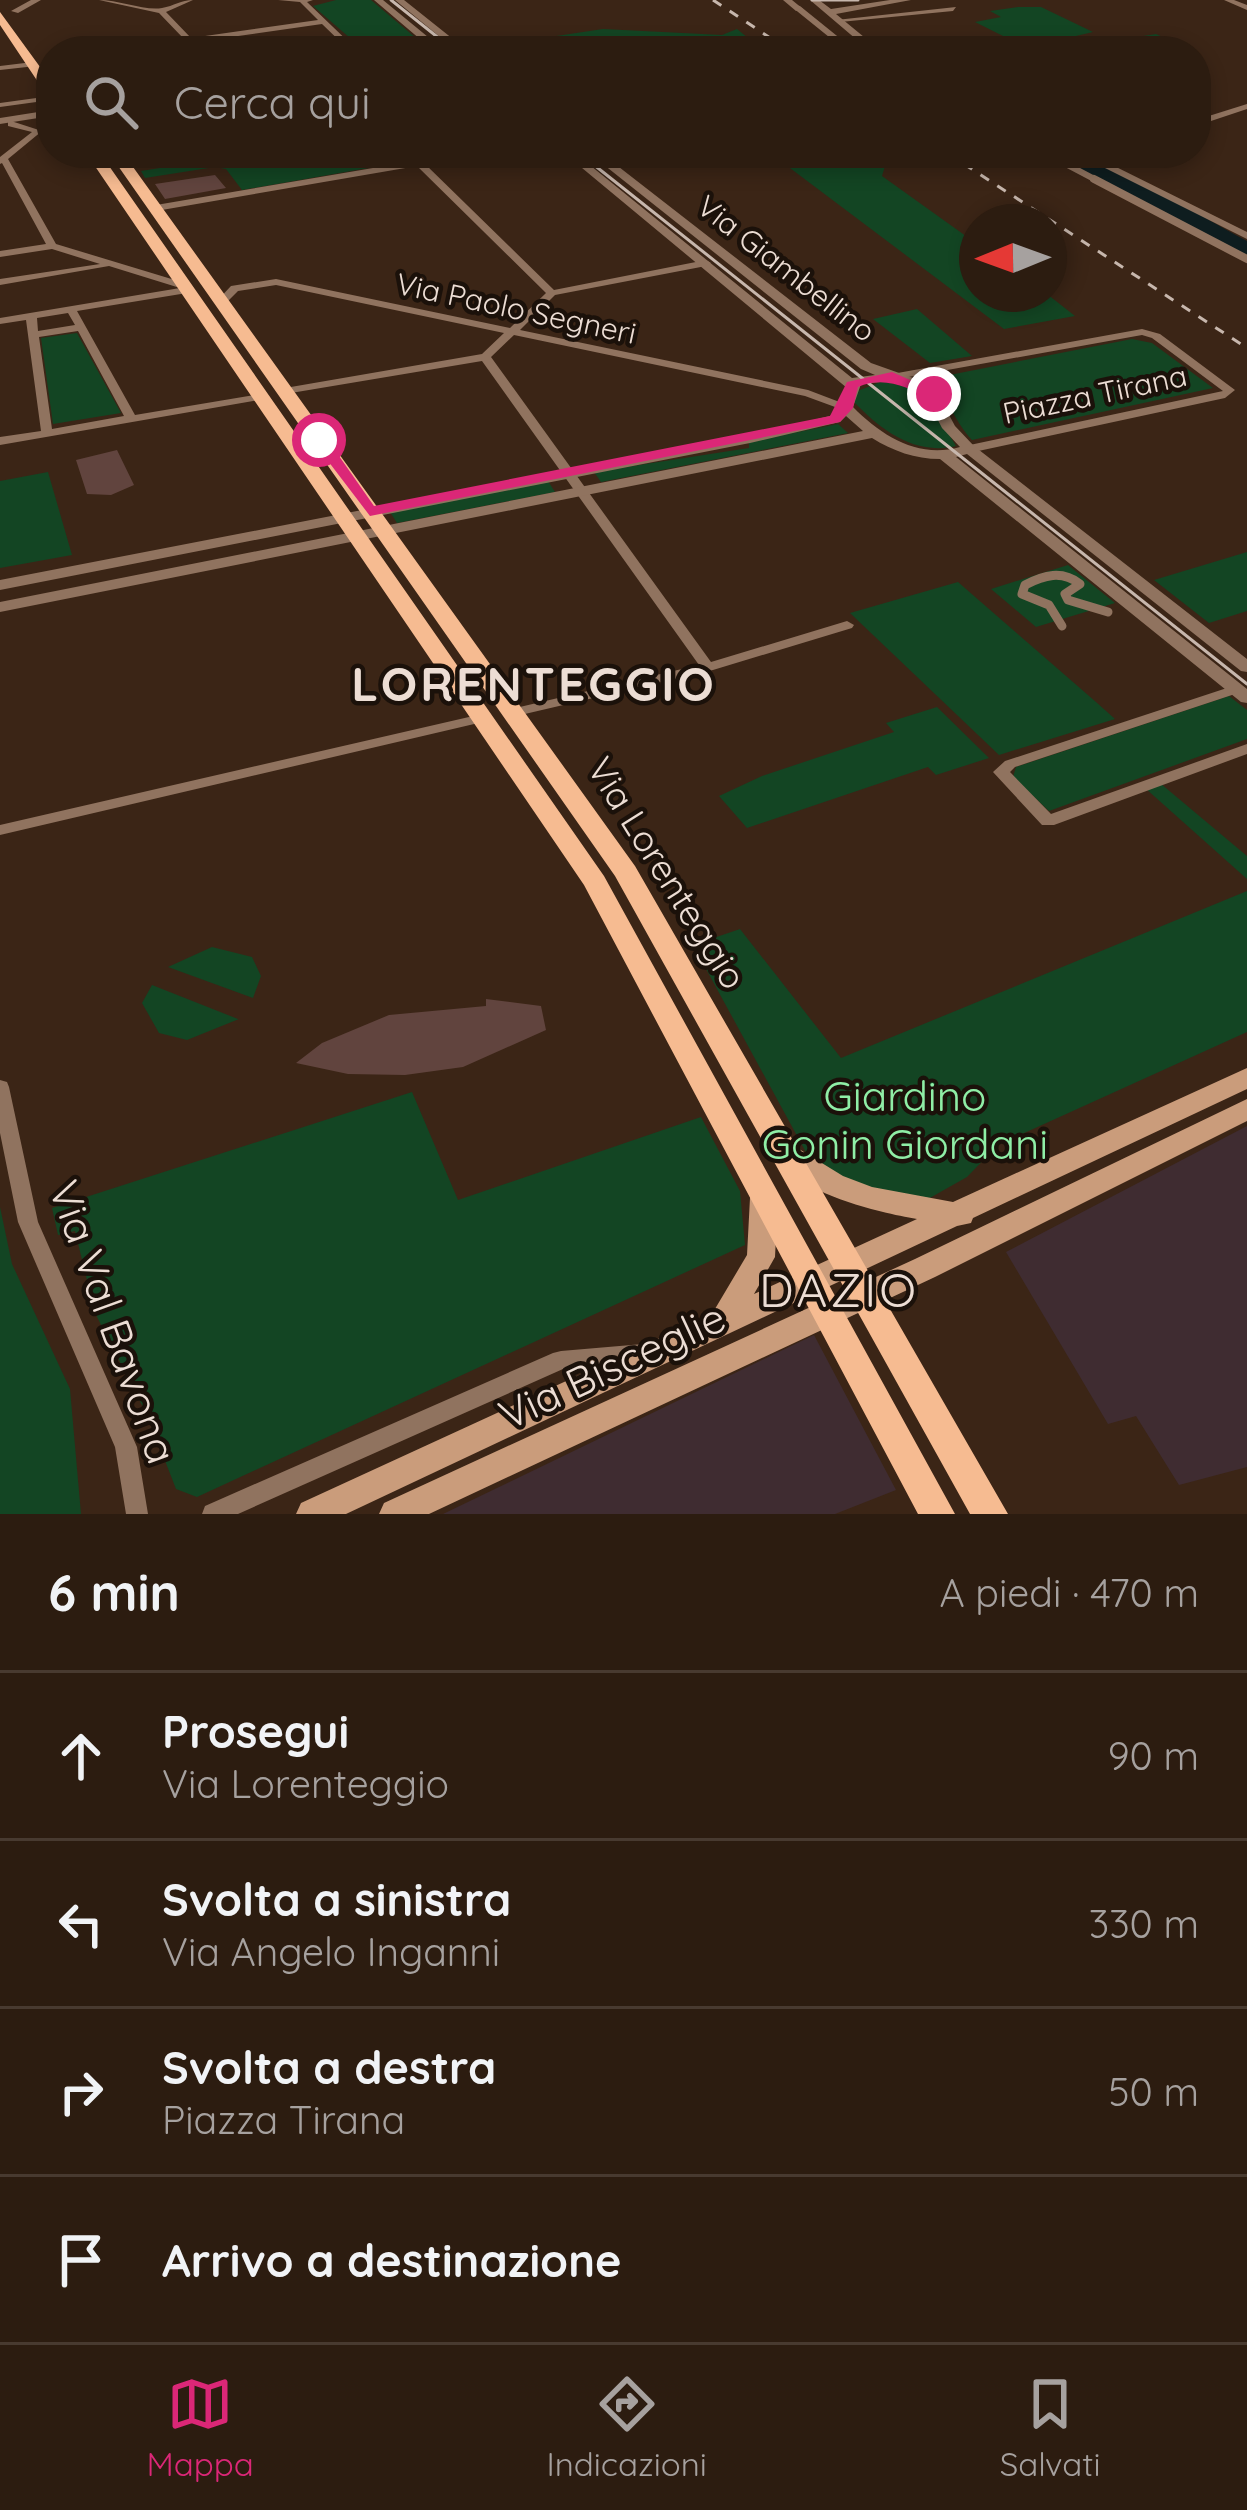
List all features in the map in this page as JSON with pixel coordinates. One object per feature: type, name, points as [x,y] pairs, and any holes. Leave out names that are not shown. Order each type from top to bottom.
[{"type":"main road","points":[[10,6],[36,41]]},
{"type":"main road","points":[[10,6],[36,70]]},
{"type":"main road","name":"Via Lorenteggio","points":[[104,168],[595,882],[937,1514]]},
{"type":"main road","name":"Via Lorenteggio","points":[[127,168],[626,872],[990,1514]]},
{"type":"main road","points":[[134,212],[156,208]]},
{"type":"main road","points":[[154,240],[175,237]]},
{"type":"main road","points":[[186,288],[215,294]]},
{"type":"main road","points":[[227,348],[250,343]]},
{"type":"main road","points":[[296,449],[322,443]]},
{"type":"main road","points":[[858,1280],[962,1215],[1247,1078]]},
{"type":"main road","points":[[858,1280],[1247,1109]]},
{"type":"main road","points":[[787,1155],[823,1180],[877,1204],[962,1215]]},
{"type":"main road","points":[[718,1328],[761,1257],[763,1191]]},
{"type":"main road","name":"Via Bisceglie","points":[[395,1514],[858,1280]]},
{"type":"main road","name":"Via Bisceglie","points":[[312,1514],[718,1328],[821,1297]]},
{"type":"street","points":[[10,6],[38,0]]},
{"type":"street","points":[[103,0],[161,10],[189,0]]},
{"type":"street","points":[[282,0],[306,1],[337,36]]},
{"type":"street","points":[[378,0],[421,36]]},
{"type":"street","points":[[399,0],[444,36]]},
{"type":"street","points":[[788,0],[832,36]]},
{"type":"street","points":[[814,0],[859,36]]},
{"type":"street","points":[[830,12],[906,0]]},
{"type":"street","points":[[1228,0],[1247,8]]},
{"type":"street","points":[[840,20],[953,9]]},
{"type":"street","points":[[161,10],[186,36]]},
{"type":"street","points":[[219,36],[321,22]]},
{"type":"street","points":[[0,68],[32,64]]},
{"type":"street","points":[[0,108],[36,98]]},
{"type":"street","points":[[1211,118],[1247,106]]},
{"type":"street","points":[[0,108],[33,116]]},
{"type":"street","points":[[1234,111],[1247,117]]},
{"type":"street","points":[[4,124],[33,116]]},
{"type":"street","points":[[4,124],[36,119]]},
{"type":"street","points":[[4,124],[36,130]]},
{"type":"street","points":[[36,132],[3,160],[52,246]]},
{"type":"street","points":[[156,208],[389,168]]},
{"type":"street","points":[[423,168],[552,293]]},
{"type":"street","name":"Via Giambellino","points":[[588,168],[852,385]]},
{"type":"street","name":"Via Giambellino","points":[[613,168],[866,367],[892,377]]},
{"type":"street","points":[[1074,168],[1247,259]]},
{"type":"street","points":[[1109,168],[1247,236]]},
{"type":"street","points":[[0,254],[52,246],[186,288]]},
{"type":"street","points":[[285,392],[485,357],[552,293],[706,263]]},
{"type":"street","points":[[0,282],[112,265]]},
{"type":"street","name":"Via Paolo Segneri","points":[[215,294],[276,282],[808,393],[846,408]]},
{"type":"street","points":[[0,321],[186,288]]},
{"type":"street","points":[[71,309],[130,418]]},
{"type":"street","points":[[31,316],[47,433]]},
{"type":"street","points":[[34,335],[81,327]]},
{"type":"street","name":"Piazza Tirana","points":[[852,385],[1142,332],[1156,335],[1228,390],[1225,395],[946,456]]},
{"type":"street","points":[[485,357],[708,667]]},
{"type":"street","name":"Piazza Tirana","points":[[892,377],[934,394],[945,422],[969,449]]},
{"type":"street","points":[[0,585],[794,430],[835,419],[846,408],[852,385]]},
{"type":"street","name":"Via Paolo Segneri","points":[[808,393],[852,385]]},
{"type":"street","points":[[0,441],[260,397]]},
{"type":"street","points":[[846,408],[871,434],[903,448],[946,456],[1242,694]]},
{"type":"street","points":[[0,607],[871,434]]},
{"type":"street","points":[[969,449],[1247,667]]},
{"type":"street","points":[[1034,598],[1065,596],[1079,581],[1060,574],[1040,578],[1022,590],[1034,598],[1049,605],[1062,626]]},
{"type":"street","points":[[1040,578],[1065,596],[1108,612]]},
{"type":"street","points":[[393,587],[419,580]]},
{"type":"street","points":[[512,713],[708,667],[847,625]]},
{"type":"street","points":[[1242,694],[1010,764],[1000,772],[1048,820],[1247,748]]},
{"type":"street","points":[[0,830],[482,718]]},
{"type":"street","name":"Via Lorenteggio","points":[[686,1044],[719,1035]]},
{"type":"street","name":"Via Val Bavona","points":[[0,1087],[28,1222],[126,1447],[137,1514]]},
{"type":"street","name":"Via Bisceglie","points":[[213,1514],[561,1360],[664,1352]]},
{"type":"shaded area","points":[[1078,168],[1109,168],[1150,187],[1247,241],[1247,255]]},
{"type":"shaded area","points":[[1247,1126],[1247,1467],[1179,1485],[1136,1416],[1108,1424],[1006,1252]]},
{"type":"shaded area","points":[[814,1335],[896,1490],[835,1514],[443,1514]]},
{"type":"green space","points":[[336,0],[371,0],[414,36],[348,36],[313,6]]},
{"type":"green space","points":[[1041,7],[1093,32],[1003,36],[975,22],[1001,17],[990,11]]},
{"type":"green space","points":[[603,29],[722,35],[737,29],[746,36],[556,36]]},
{"type":"green space","points":[[160,168],[209,168],[145,178],[141,171]]},
{"type":"green space","points":[[220,168],[368,168],[242,190]]},
{"type":"green space","points":[[790,168],[884,168],[882,176],[959,231],[959,295]]},
{"type":"green space","points":[[917,309],[972,356],[930,363],[873,319]]},
{"type":"green space","points":[[1067,310],[1075,316],[1004,329],[981,312]]},
{"type":"green space","points":[[77,333],[121,413],[53,424],[41,338]]},
{"type":"green space","points":[[1132,339],[1152,343],[1213,388],[972,440],[939,392],[924,380]]},
{"type":"green space","points":[[883,381],[923,391],[956,446],[912,444],[875,422],[854,402],[855,392]]},
{"type":"green space","points":[[838,424],[848,433],[601,482],[594,472],[749,448],[749,442]]},
{"type":"green space","points":[[48,472],[72,555],[0,568],[0,481]]},
{"type":"green space","points":[[548,481],[555,492],[397,523],[390,512]]},
{"type":"green space","points":[[1247,552],[1247,611],[1209,623],[1154,580]]},
{"type":"green space","points":[[1068,565],[1115,603],[1036,627],[991,589]]},
{"type":"green space","points":[[958,582],[1115,719],[999,755],[850,613]]},
{"type":"green space","points":[[1229,696],[1247,710],[1247,739],[1049,811],[1013,777],[1016,767]]},
{"type":"green space","points":[[937,707],[989,758],[936,775],[928,767],[747,828],[719,796],[762,776],[894,732],[886,723]]},
{"type":"green space","points":[[1160,783],[1247,856],[1247,879],[1145,788]]},
{"type":"green space","name":"Giardino Gonin Giordani","points":[[1247,891],[1247,1032],[998,1145],[967,1177],[928,1199],[907,1202],[814,1167],[693,945],[740,929],[841,1058]]},
{"type":"green space","points":[[212,947],[252,957],[261,976],[253,998],[168,967]]},
{"type":"green space","points":[[152,985],[239,1019],[187,1040],[159,1033],[142,1003]]},
{"type":"green space","points":[[412,1092],[458,1200],[701,1117],[740,1191],[745,1245],[197,1497],[176,1489],[148,1417],[95,1313],[75,1231],[58,1235],[52,1208]]},
{"type":"green space","points":[[0,1207],[12,1264],[70,1389],[81,1514],[0,1514]]},
{"type":"building","points":[[215,175],[226,188],[165,199],[155,184]]},
{"type":"building","points":[[117,450],[134,485],[111,495],[87,494],[76,460]]},
{"type":"building","points":[[486,999],[541,1006],[546,1030],[463,1067],[405,1075],[348,1074],[296,1063],[322,1043],[389,1015],[486,1006]]},
{"type":"tram line","points":[[391,0],[436,36]]},
{"type":"tram line","points":[[812,0],[858,0]]},
{"type":"tram line","points":[[598,168],[1247,684]]},
{"type":"railway","points":[[713,0],[767,36]]},
{"type":"railway","points":[[970,168],[1247,348]]},
{"type":"district","name":"LORENTEGGIO","points":[[534,684]]},
{"type":"district","name":"DAZIO","points":[[839,1290]]},
{"type":"route","points":[[319,440],[370,512],[835,419],[846,408],[852,385],[865,379],[892,377],[919,384],[934,394]]}]
